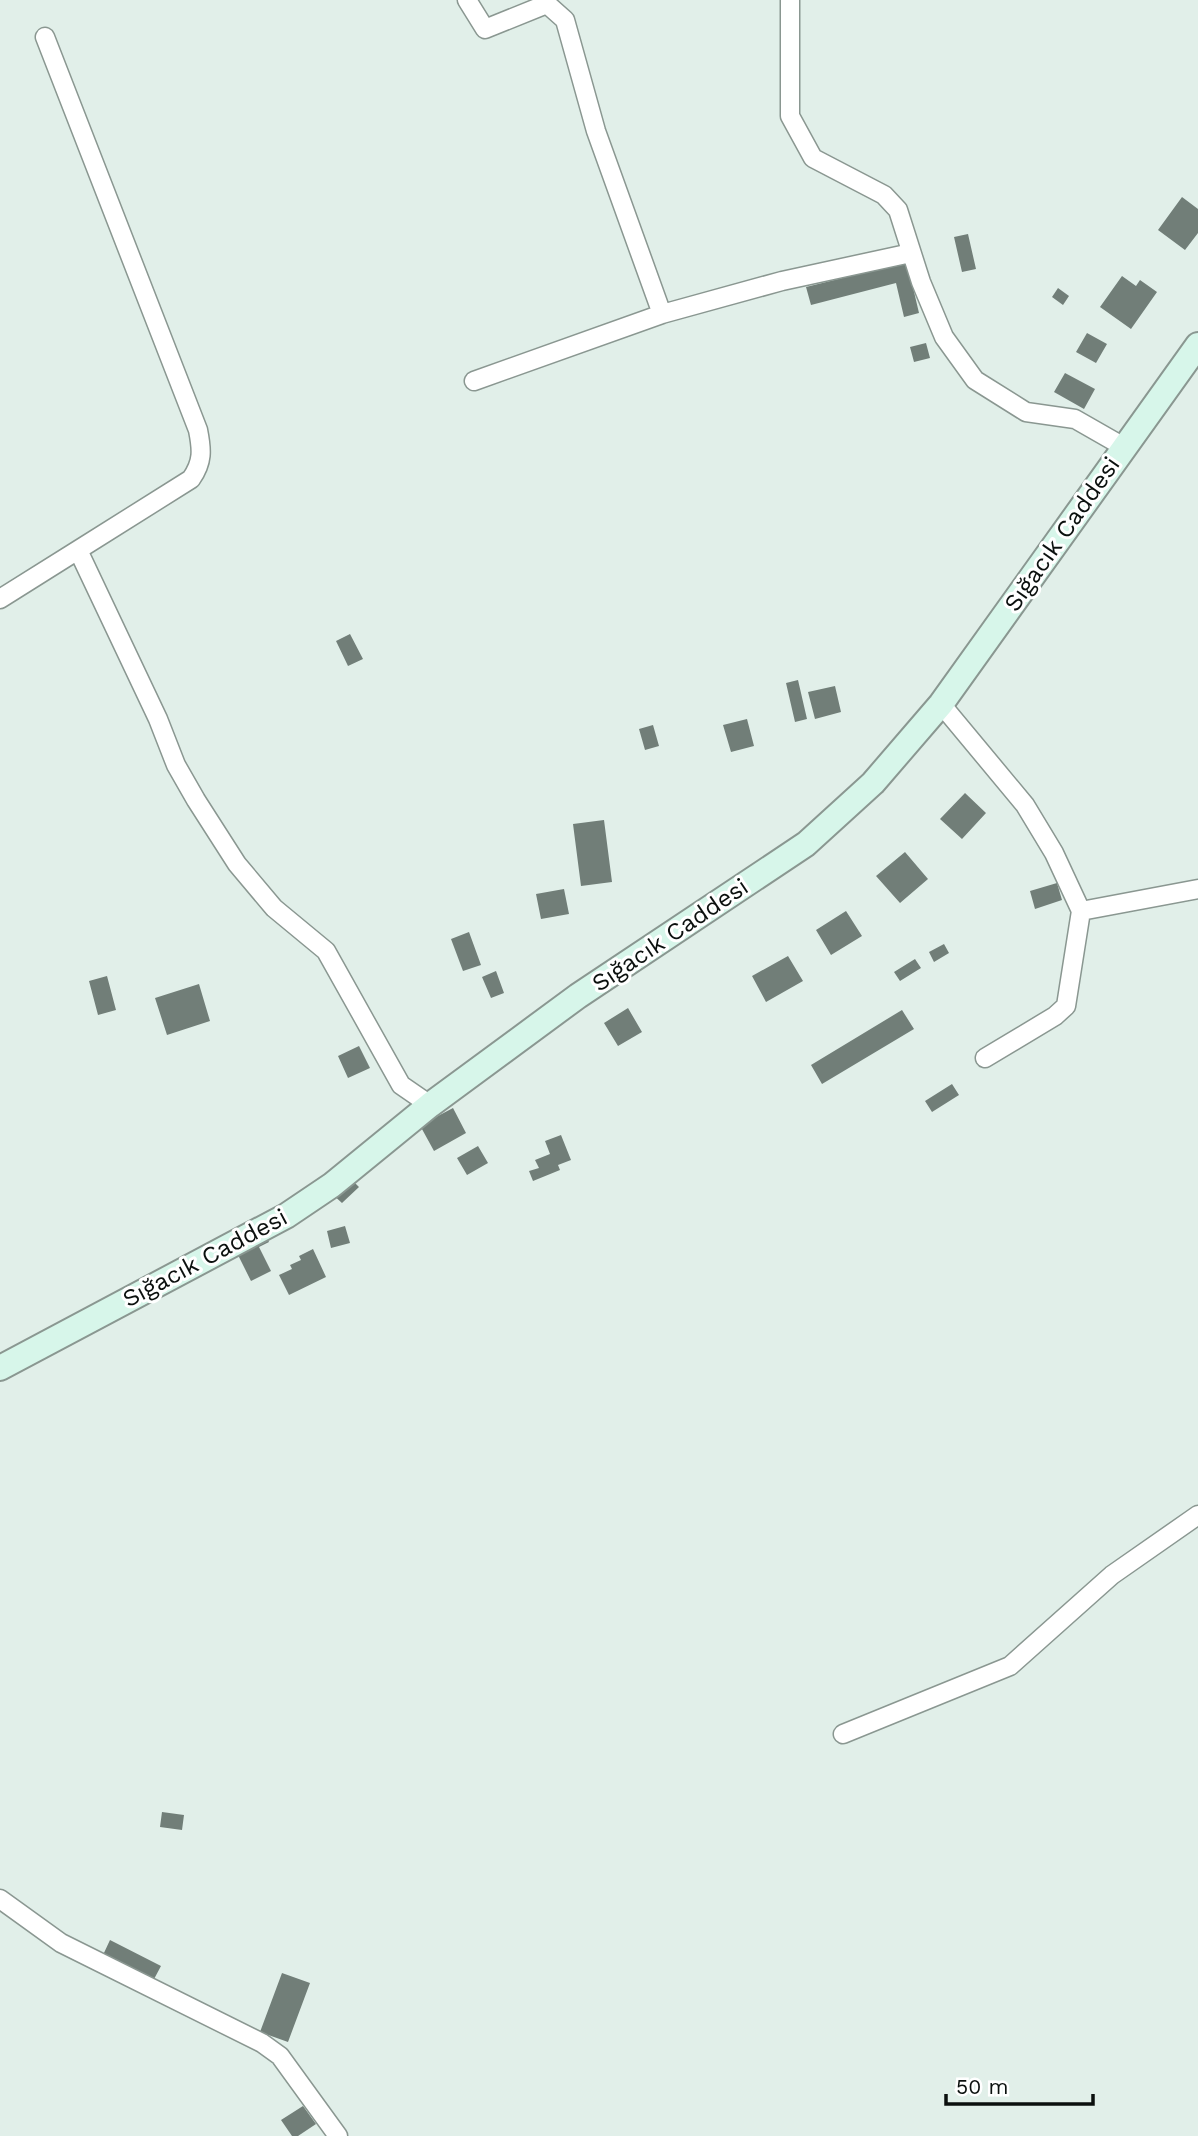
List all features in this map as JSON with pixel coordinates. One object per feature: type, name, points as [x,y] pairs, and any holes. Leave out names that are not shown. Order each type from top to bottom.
[{"type":"main road","name":"Sığacık Caddesi","points":[[0,1368],[286,1216],[332,1185],[430,1105],[578,996],[806,844],[873,783],[941,704],[1198,345]]},
{"type":"street","points":[[467,0],[485,29],[547,4],[565,20],[596,131],[662,314]]},
{"type":"street","points":[[790,0],[790,116],[813,158],[884,195],[898,210],[911,253],[944,337],[975,380],[1026,412],[1074,419],[1124,447]]},
{"type":"street","points":[[0,599],[191,479],[200,466],[202,449],[198,430],[45,37]]},
{"type":"street","points":[[474,381],[662,314],[782,281],[911,253]]},
{"type":"street","points":[[78,550],[158,719],[176,765],[237,864],[274,908],[326,951],[401,1085],[430,1105]]},
{"type":"street","points":[[941,704],[1025,805],[1054,853],[1081,911],[1066,1006],[1055,1016],[985,1058]]},
{"type":"street","points":[[1081,911],[1198,889]]},
{"type":"street","points":[[843,1734],[1010,1666],[1112,1575],[1198,1515]]},
{"type":"street","points":[[0,1899],[61,1943],[262,2043],[280,2056],[338,2136]]},
{"type":"building","points":[[1182,197],[1198,209],[1198,233],[1185,250],[1158,230]]},
{"type":"building","points":[[968,234],[976,269],[962,272],[954,237]]},
{"type":"building","points":[[907,262],[919,313],[904,317],[896,283],[811,305],[806,287]]},
{"type":"building","points":[[1122,276],[1136,286],[1140,280],[1157,292],[1131,329],[1100,307]]},
{"type":"building","points":[[1058,288],[1069,296],[1063,305],[1052,297]]},
{"type":"building","points":[[1087,333],[1107,344],[1096,363],[1076,352]]},
{"type":"building","points":[[926,343],[930,358],[914,362],[910,347]]},
{"type":"building","points":[[1065,373],[1095,389],[1084,409],[1054,392]]},
{"type":"building","points":[[350,634],[363,659],[348,666],[336,641]]},
{"type":"building","points":[[798,680],[807,719],[795,722],[786,683]]},
{"type":"building","points":[[835,686],[841,712],[815,719],[808,692]]},
{"type":"building","points":[[747,719],[754,746],[731,752],[723,725]]},
{"type":"building","points":[[653,725],[659,746],[645,750],[639,729]]},
{"type":"building","points":[[965,793],[986,813],[962,839],[940,819]]},
{"type":"building","points":[[604,820],[612,882],[581,886],[573,824]]},
{"type":"building","points":[[905,852],[928,879],[900,903],[876,876]]},
{"type":"building","points":[[1057,883],[1062,900],[1035,909],[1030,891]]},
{"type":"building","points":[[564,889],[569,914],[541,919],[536,894]]},
{"type":"building","points":[[846,911],[862,936],[831,955],[816,930]]},
{"type":"building","points":[[469,932],[481,965],[463,971],[451,939]]},
{"type":"building","points":[[944,944],[949,953],[934,962],[929,952]]},
{"type":"building","points":[[788,956],[803,981],[766,1002],[752,976]]},
{"type":"building","points":[[915,959],[921,968],[900,981],[894,972]]},
{"type":"building","points":[[496,971],[504,993],[491,998],[482,977]]},
{"type":"building","points":[[107,976],[116,1010],[98,1015],[89,981]]},
{"type":"building","points":[[199,984],[210,1021],[167,1035],[155,998]]},
{"type":"building","points":[[628,1008],[642,1032],[618,1046],[604,1023]]},
{"type":"building","points":[[902,1010],[914,1029],[822,1084],[811,1065]]},
{"type":"building","points":[[359,1046],[370,1068],[348,1078],[338,1056]]},
{"type":"building","points":[[952,1084],[959,1095],[932,1112],[925,1101]]},
{"type":"building","points":[[453,1108],[466,1133],[434,1151],[417,1120],[433,1111],[436,1117]]},
{"type":"building","points":[[561,1135],[571,1160],[558,1165],[560,1170],[533,1181],[529,1171],[539,1168],[535,1160],[550,1154],[545,1141]]},
{"type":"building","points":[[478,1146],[488,1163],[467,1175],[457,1158]]},
{"type":"building","points":[[348,1176],[359,1187],[342,1203],[331,1193]]},
{"type":"building","points":[[345,1226],[350,1243],[331,1248],[327,1231]]},
{"type":"building","points":[[264,1232],[269,1242],[259,1247],[271,1271],[251,1281],[234,1247]]},
{"type":"building","points":[[313,1249],[326,1277],[289,1295],[279,1275],[292,1269],[290,1265],[301,1260],[299,1256]]},
{"type":"building","points":[[162,1812],[184,1815],[182,1830],[160,1827]]},
{"type":"building","points":[[110,1940],[161,1966],[153,1981],[103,1955]]},
{"type":"building","points":[[282,1973],[310,1983],[288,2042],[260,2032]]},
{"type":"building","points":[[303,2106],[316,2124],[298,2136],[292,2136],[281,2120]]}]
